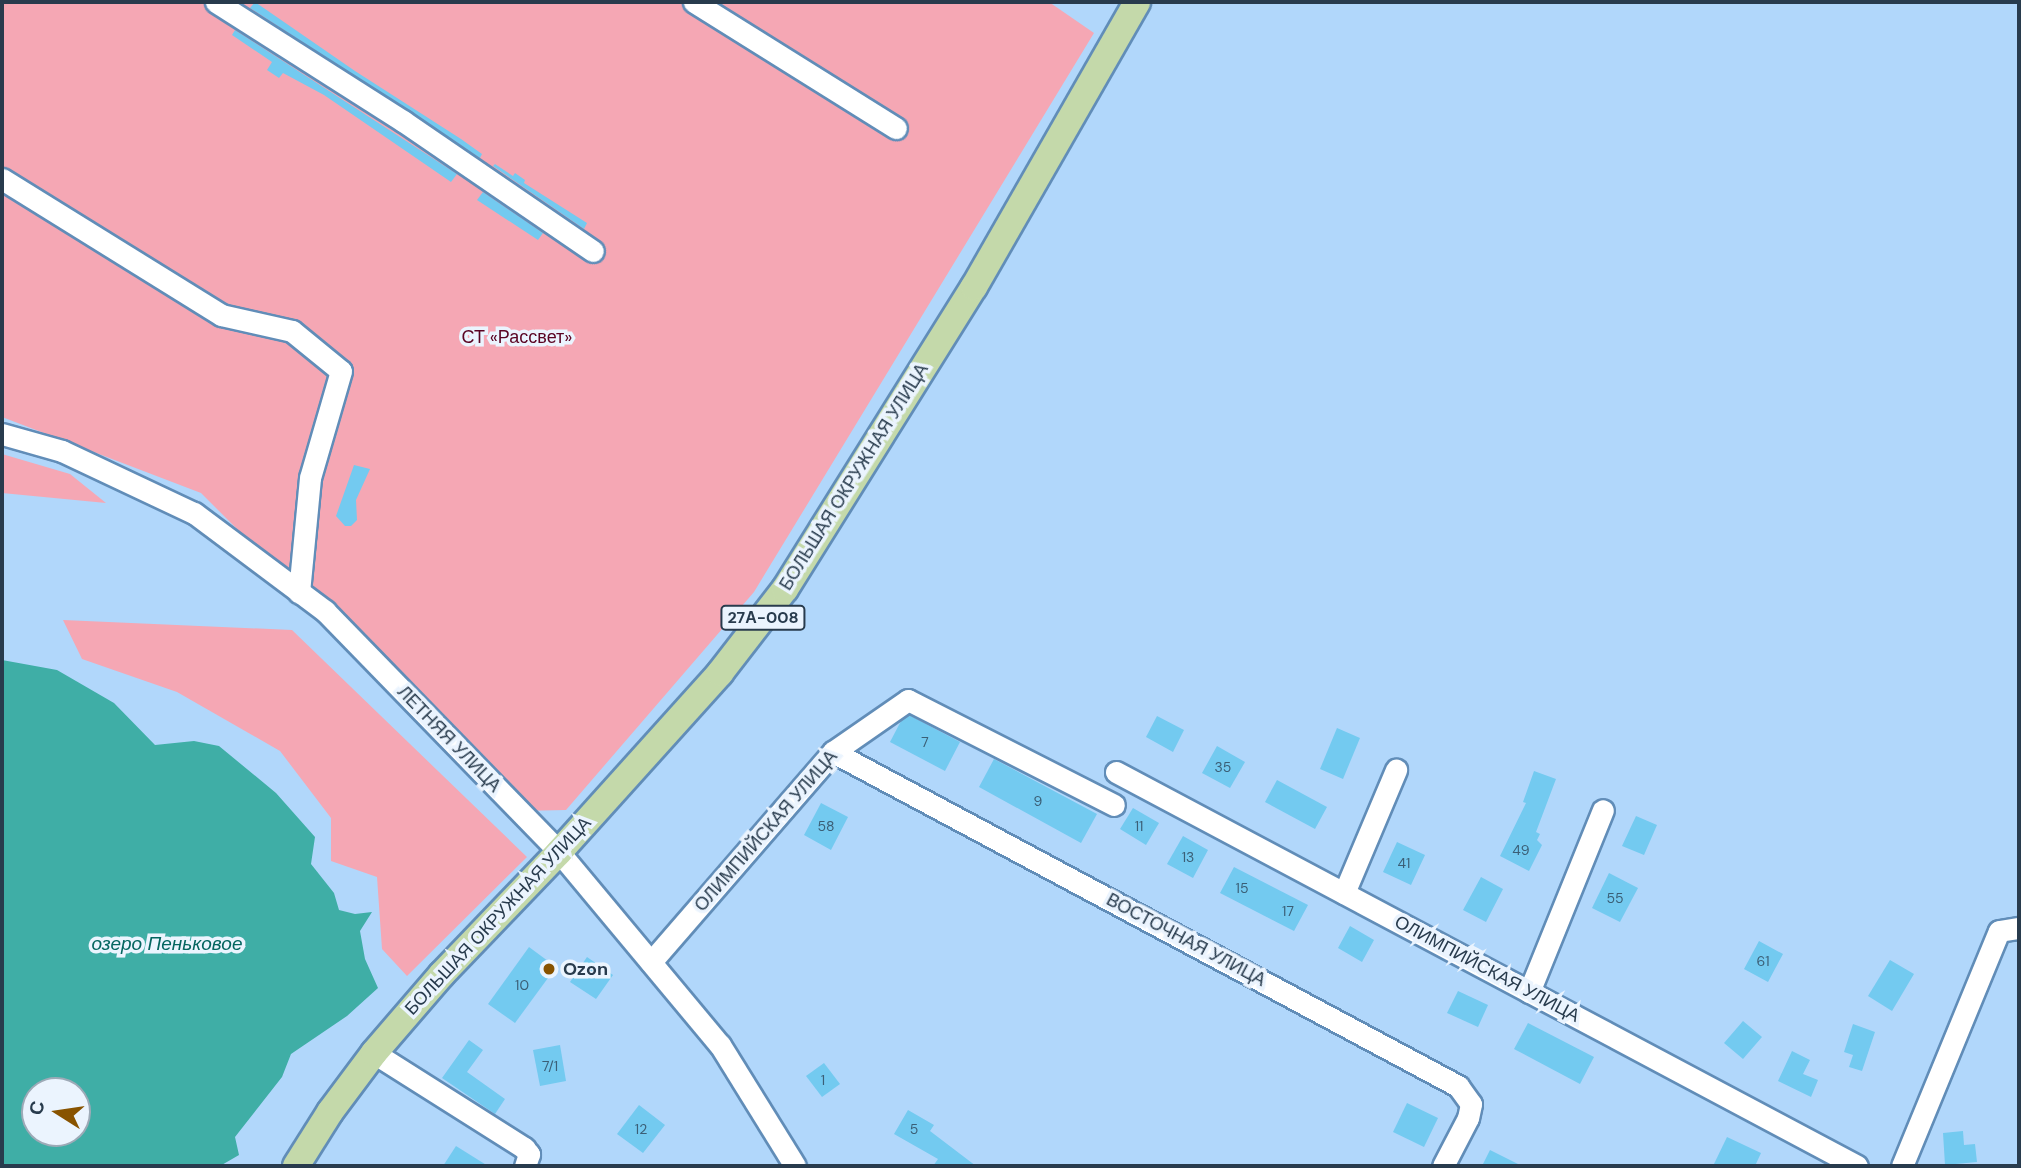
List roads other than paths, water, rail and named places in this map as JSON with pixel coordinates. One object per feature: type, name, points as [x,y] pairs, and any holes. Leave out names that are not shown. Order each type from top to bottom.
[{"type":"main road","name":"БОЛЬШАЯ ОКРУЖНАЯ УЛИЦА","points":[[296,1166],[330,1112],[374,1053],[442,974],[559,852],[720,673],[785,589],[974,287],[1137,2]]},
{"type":"street","points":[[216,2],[403,121],[593,251]]},
{"type":"street","points":[[694,2],[896,128]]},
{"type":"street","points":[[2,179],[221,315],[292,331],[341,371],[310,478],[299,592]]},
{"type":"street","name":"ЛЕТНЯЯ УЛИЦА","points":[[2,434],[62,451],[194,513],[325,611],[559,852],[720,1045],[795,1166]]},
{"type":"street","name":"ОЛИМПИЙСКАЯ УЛИЦА","points":[[651,962],[833,752],[908,700],[1114,805]]},
{"type":"street","name":"ВОСТОЧНАЯ УЛИЦА","points":[[833,752],[1458,1086],[1471,1104],[1468,1118],[1443,1166]]},
{"type":"street","points":[[1344,893],[1396,770]]},
{"type":"street","name":"ОЛИМПИЙСКАЯ УЛИЦА","points":[[1116,772],[1857,1166]]},
{"type":"street","points":[[1529,992],[1603,810]]},
{"type":"street","points":[[1902,1166],[1999,930],[2019,928]]},
{"type":"street","points":[[374,1053],[524,1147],[529,1154],[525,1166]]},
{"type":"water","name":"озеро Пеньковое","points":[[2,660],[57,670],[114,703],[155,745],[194,741],[219,746],[276,793],[315,837],[311,864],[334,893],[339,910],[355,914],[372,912],[360,931],[365,959],[378,988],[347,1016],[291,1054],[282,1077],[235,1137],[239,1155],[220,1166],[2,1166]]},
{"type":"place","name":"Ozon","points":[[549,969]]},
{"type":"park label","name":"СТ «Рассвет»","points":[[517,337]]}]
